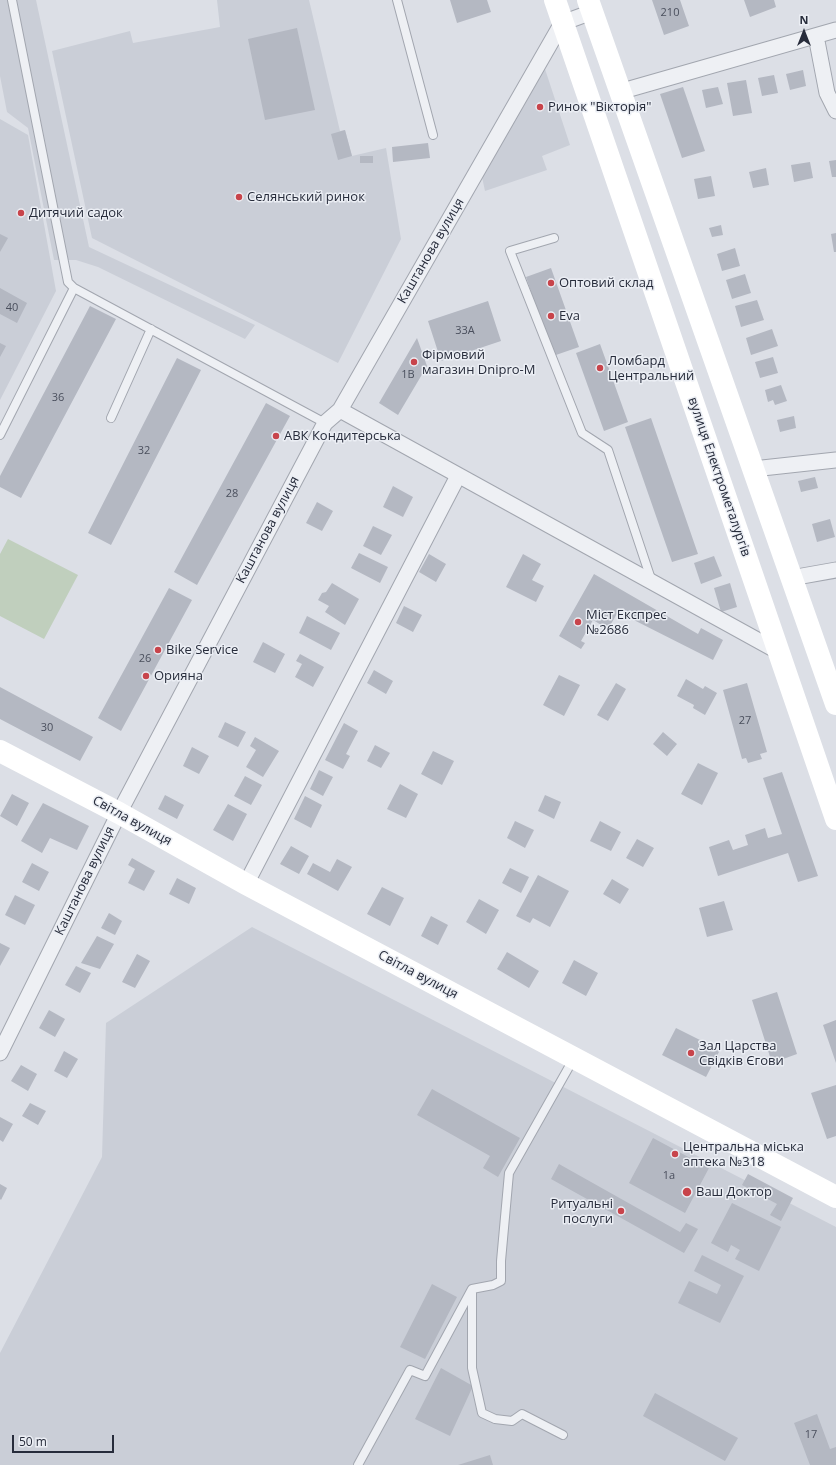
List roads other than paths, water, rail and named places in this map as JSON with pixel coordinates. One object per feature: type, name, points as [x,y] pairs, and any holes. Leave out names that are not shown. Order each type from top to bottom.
[{"type":"main road","name":"вулиця Електрометалургів","points":[[554,0],[836,819]]},
{"type":"main road","points":[[590,6],[619,92],[836,704]]},
{"type":"main road","name":"Світла вулиця","points":[[0,751],[119,813],[246,884],[836,1197]]},
{"type":"street","points":[[562,23],[590,6]]},
{"type":"street","name":"Каштанова вулиця","points":[[0,1053],[119,813],[325,423],[340,410],[562,23]]},
{"type":"street","points":[[619,92],[836,30]]},
{"type":"street","points":[[816,36],[828,93],[836,111]]},
{"type":"street","points":[[340,410],[779,652]]},
{"type":"street","points":[[753,469],[836,460]]},
{"type":"street","points":[[246,884],[458,476]]},
{"type":"street","points":[[791,578],[836,570]]},
{"type":"lane","points":[[12,0],[68,282],[74,288],[325,423]]},
{"type":"lane","points":[[397,0],[433,135]]},
{"type":"lane","points":[[554,238],[510,251],[582,433],[608,450],[653,582]]},
{"type":"lane","points":[[0,435],[74,288]]},
{"type":"lane","points":[[111,418],[151,330]]},
{"type":"lane","points":[[472,1289],[493,1285],[501,1280],[500,1261],[509,1173],[574,1058]]},
{"type":"lane","points":[[472,1289],[472,1368],[482,1413],[494,1419],[512,1421],[522,1414],[563,1435]]},
{"type":"lane","points":[[358,1465],[410,1370],[426,1376],[472,1289]]},
{"type":"place","name":"Ринок \"Вікторія\"","points":[[540,107]]},
{"type":"place","name":"Селянський ринок","points":[[239,197]]},
{"type":"place","name":"Дитячий садок","points":[[21,213]]},
{"type":"place","name":"Оптовий склад","points":[[551,283]]},
{"type":"place","name":"Eva","points":[[551,316]]},
{"type":"place","name":"Фірмовий магазин Dnipro-M","points":[[414,362]]},
{"type":"place","name":"Ломбард Центральний","points":[[600,368]]},
{"type":"place","name":"АВК Кондитерська","points":[[276,436]]},
{"type":"place","name":"Міст Експрес №2686","points":[[578,622]]},
{"type":"place","name":"Bike Service","points":[[158,650]]},
{"type":"place","name":"Орияна","points":[[146,676]]},
{"type":"place","name":"Зал Царства Свідків Єгови","points":[[691,1053]]},
{"type":"place","name":"Центральна міська аптека №318","points":[[675,1154]]},
{"type":"place","name":"Ваш Доктор","points":[[687,1192]]},
{"type":"place","name":"Ритуальні послуги","points":[[621,1211]]}]
